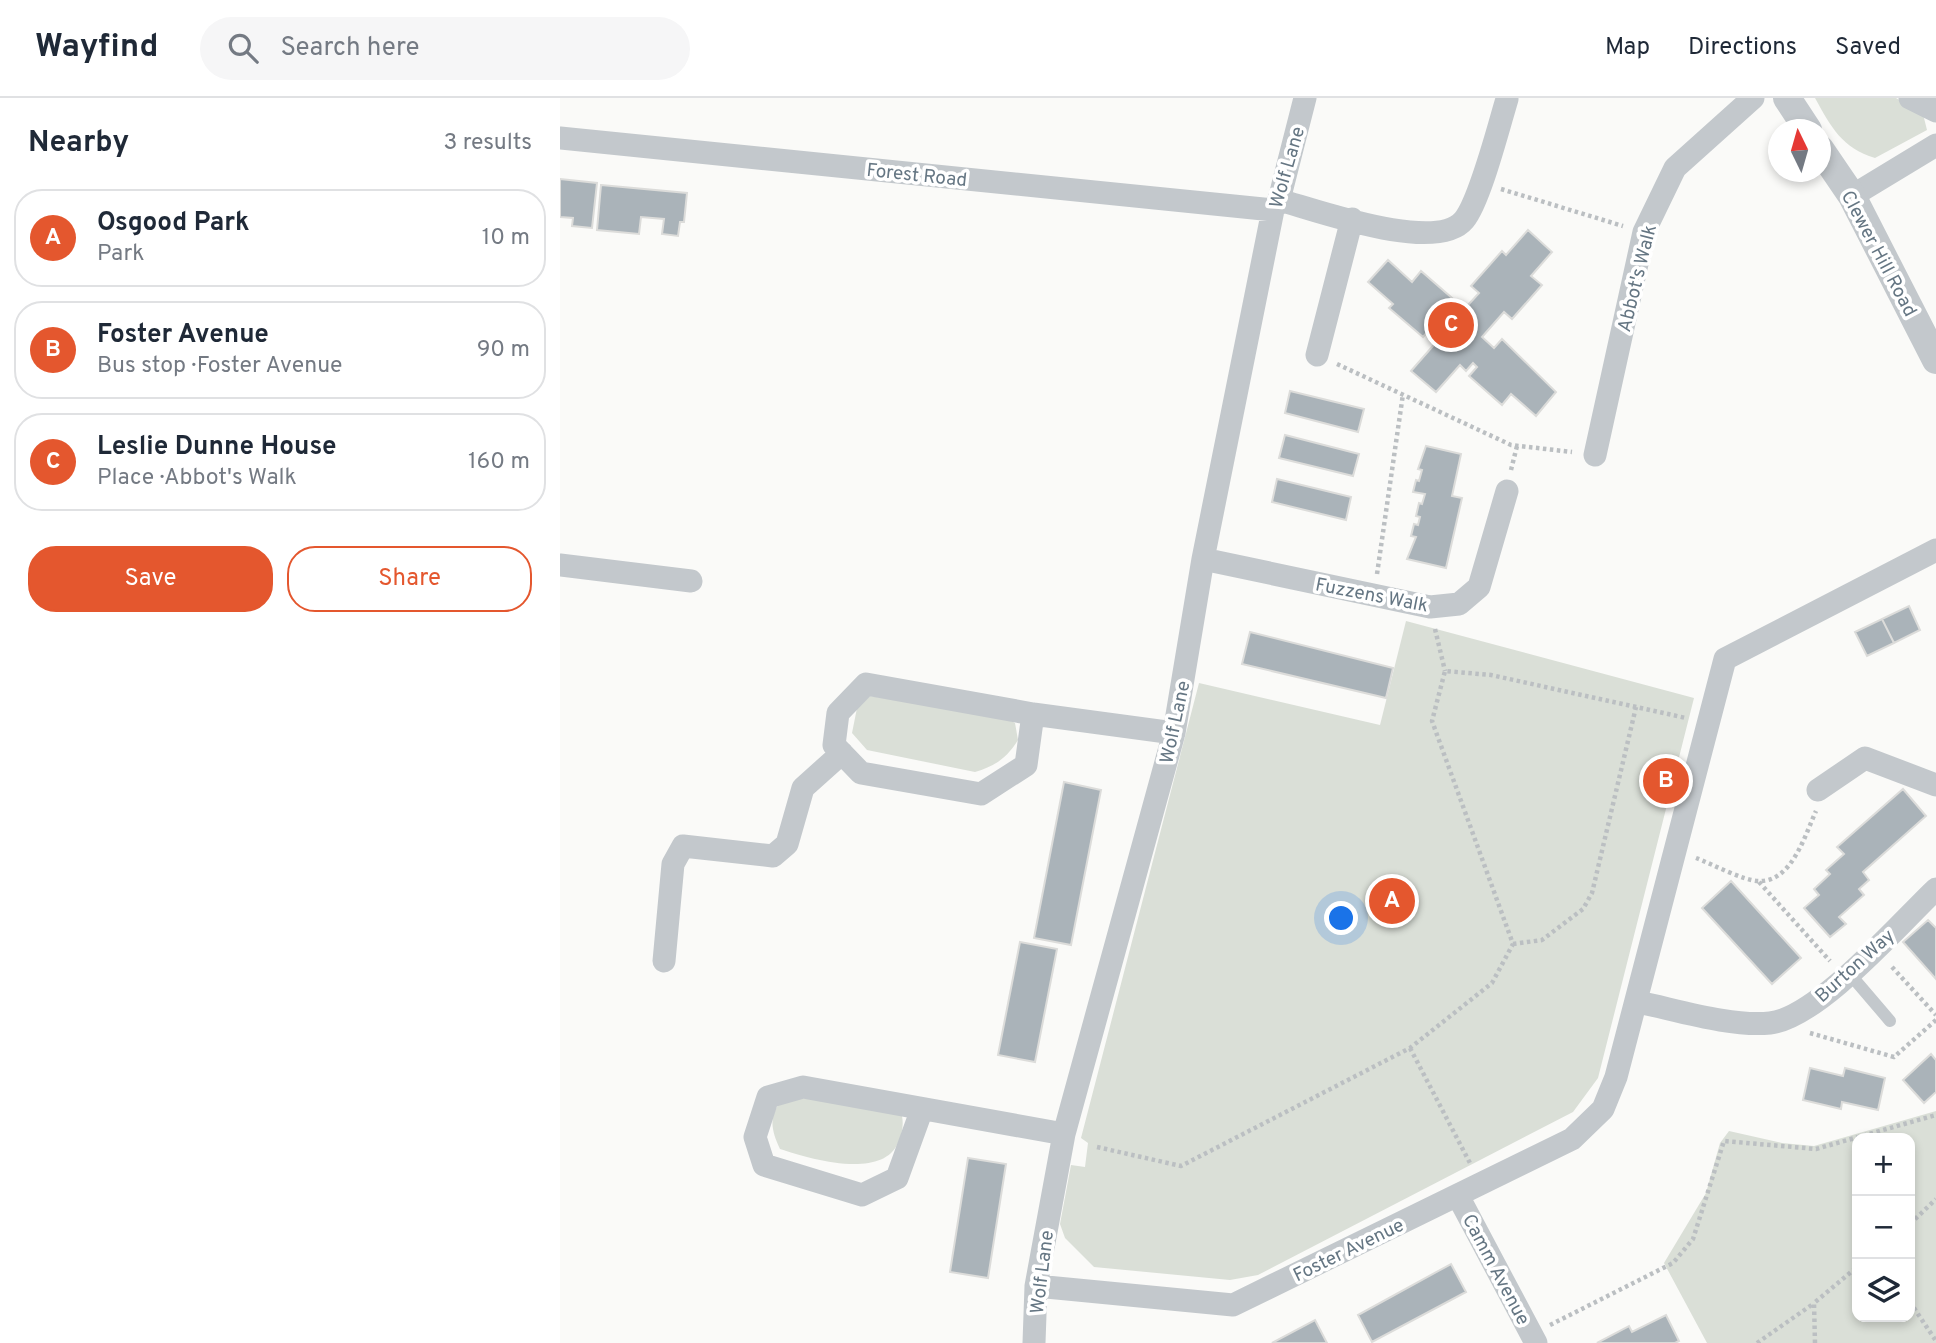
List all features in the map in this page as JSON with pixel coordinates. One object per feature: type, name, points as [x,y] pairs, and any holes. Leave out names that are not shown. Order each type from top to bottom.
[{"type":"street","name":"Wolf Lane","points":[[1034,1343],[1036,1286],[1064,1134],[1174,733],[1203,559],[1276,205],[1305,98]]},
{"type":"street","name":"Abbot's Walk","points":[[1595,455],[1644,232],[1675,168],[1754,98]]},
{"type":"street","points":[[1787,98],[1801,119]]},
{"type":"street","points":[[1910,98],[1936,111]]},
{"type":"street","name":"Forest Road","points":[[560,138],[1276,205],[1408,233],[1446,230],[1464,220],[1480,182],[1507,99]]},
{"type":"street","points":[[1852,196],[1936,145]]},
{"type":"street","name":"Clewer Hill Road","points":[[1831,164],[1852,196],[1936,360]]},
{"type":"street","points":[[1317,355],[1352,219]]},
{"type":"street","name":"Fuzzens Walk","points":[[1203,559],[1430,607],[1459,604],[1479,587],[1507,492]]},
{"type":"street","name":"Foster Avenue","points":[[1036,1286],[1233,1305],[1572,1139],[1603,1109],[1638,1002],[1725,659],[1936,550]]},
{"type":"street","points":[[560,565],[691,582]]},
{"type":"street","points":[[1033,713],[1026,765],[981,794],[861,773],[834,745],[838,713],[866,684],[1033,713],[1174,733]]},
{"type":"street","points":[[664,961],[673,864],[684,846],[773,856],[787,844],[803,788],[842,753]]},
{"type":"street","points":[[1822,788],[1865,758],[1936,785]]},
{"type":"street","name":"Burton Way","points":[[1638,1002],[1743,1022],[1772,1023],[1801,1011],[1847,975],[1936,889]]},
{"type":"street","points":[[922,1109],[897,1178],[862,1195],[764,1165],[755,1137],[768,1097],[803,1087],[1064,1134]]},
{"type":"street","name":"Camm Avenue","points":[[1458,1196],[1528,1340]]},
{"type":"lane","points":[[1847,975],[1890,1021]]},
{"type":"path","points":[[1480,182],[1644,232]]},
{"type":"path","points":[[1317,355],[1511,445],[1595,455]]},
{"type":"path","points":[[1374,595],[1402,394]]},
{"type":"path","points":[[1097,1147],[1181,1166],[1410,1048],[1492,983],[1513,944],[1432,721],[1445,671],[1430,607]]},
{"type":"path","points":[[1445,671],[1492,675],[1708,723]]},
{"type":"path","points":[[1513,944],[1542,940],[1583,909],[1592,893],[1636,707]]},
{"type":"path","points":[[1758,881],[1774,878],[1795,858],[1822,788]]},
{"type":"path","points":[[1676,850],[1758,881],[1847,975]]},
{"type":"path","points":[[1772,1023],[1894,1057],[1936,1018],[1875,948]]},
{"type":"path","points":[[1410,1048],[1481,1184]]},
{"type":"path","points":[[1528,1340],[1673,1263],[1693,1239],[1724,1141],[1816,1149],[1936,1115]]},
{"type":"path","points":[[1915,1218],[1936,1199]]},
{"type":"path","points":[[1757,1343],[1814,1303],[1852,1271]]},
{"type":"path","points":[[1814,1303],[1815,1343]]},
{"type":"path","points":[[1915,1310],[1936,1342]]},
{"type":"shaded area","points":[[1815,98],[1896,98],[1923,114],[1927,130],[1875,158],[1846,142],[1832,127],[1831,119],[1827,119]]},
{"type":"shaded area","points":[[1406,621],[1694,698],[1598,1078],[1573,1112],[1258,1275],[1230,1280],[1094,1267],[1065,1238],[1060,1224],[1071,1165],[1085,1167],[1088,1143],[1081,1138],[1199,683],[1380,725]]},
{"type":"shaded area","points":[[870,696],[1002,716],[1015,723],[1018,740],[1000,761],[975,772],[867,750],[852,733],[857,708]]},
{"type":"shaded area","points":[[786,1096],[901,1111],[903,1123],[900,1139],[890,1154],[877,1161],[862,1164],[826,1161],[780,1149],[772,1121],[776,1108]]},
{"type":"shaded area","points":[[1936,1111],[1936,1343],[1707,1343],[1664,1263],[1706,1193],[1720,1143],[1729,1131],[1782,1143],[1814,1146],[1852,1135],[1852,1322],[1915,1322],[1915,1133],[1859,1133]]},
{"type":"building","points":[[560,179],[597,183],[592,228],[572,226],[573,218],[560,217]]},
{"type":"building","points":[[601,185],[687,193],[684,222],[680,222],[678,236],[662,234],[664,219],[641,217],[639,234],[597,230]]},
{"type":"building","points":[[1528,230],[1552,252],[1531,276],[1542,285],[1512,319],[1504,312],[1482,337],[1494,348],[1502,339],[1556,392],[1536,416],[1511,394],[1502,405],[1469,376],[1477,367],[1473,363],[1466,371],[1460,365],[1436,392],[1411,371],[1439,339],[1429,330],[1423,337],[1389,308],[1393,304],[1368,282],[1388,260],[1412,282],[1421,271],[1452,298],[1445,307],[1457,317],[1479,293],[1471,286],[1502,251],[1506,255]]},
{"type":"building","points":[[1290,391],[1364,409],[1358,432],[1285,413]]},
{"type":"building","points":[[1285,435],[1359,454],[1353,476],[1279,458]]},
{"type":"building","points":[[1426,446],[1461,454],[1452,496],[1462,498],[1446,568],[1407,559],[1416,537],[1411,536],[1414,524],[1418,525],[1420,517],[1416,516],[1419,503],[1422,504],[1425,494],[1413,492],[1416,480],[1419,481],[1422,470],[1418,469]]},
{"type":"building","points":[[1277,479],[1351,497],[1346,520],[1272,502]]},
{"type":"building","points":[[1909,606],[1920,630],[1894,643],[1882,619]]},
{"type":"building","points":[[1882,619],[1894,643],[1867,656],[1855,632]]},
{"type":"building","points":[[1250,632],[1393,668],[1386,698],[1242,664]]},
{"type":"building","points":[[1064,782],[1101,790],[1071,945],[1034,938]]},
{"type":"building","points":[[1903,789],[1926,816],[1863,872],[1869,880],[1859,889],[1864,895],[1839,917],[1846,924],[1830,937],[1804,908],[1819,895],[1814,889],[1830,874],[1826,870],[1844,854],[1837,847]]},
{"type":"building","points":[[1731,881],[1801,958],[1772,984],[1702,908]]},
{"type":"building","points":[[1928,920],[1936,928],[1936,979],[1903,942]]},
{"type":"building","points":[[1020,942],[1057,949],[1035,1062],[998,1055]]},
{"type":"building","points":[[1931,1054],[1936,1060],[1936,1092],[1924,1103],[1903,1080]]},
{"type":"building","points":[[1810,1068],[1843,1076],[1845,1068],[1885,1078],[1878,1110],[1842,1102],[1841,1109],[1803,1100]]},
{"type":"building","points":[[968,1158],[1006,1164],[988,1278],[950,1272]]},
{"type":"building","points":[[1451,1264],[1466,1292],[1372,1342],[1358,1315]]},
{"type":"building","points":[[1666,1315],[1679,1341],[1675,1343],[1597,1343],[1629,1326],[1632,1332]]},
{"type":"building","points":[[1315,1320],[1327,1343],[1272,1343]]},
{"type":"place","name":"Leslie Dunne House","points":[[1451,325]]},
{"type":"place","name":"Foster Avenue","points":[[1666,781]]},
{"type":"place","name":"Osgood Park","points":[[1392,901]]}]
